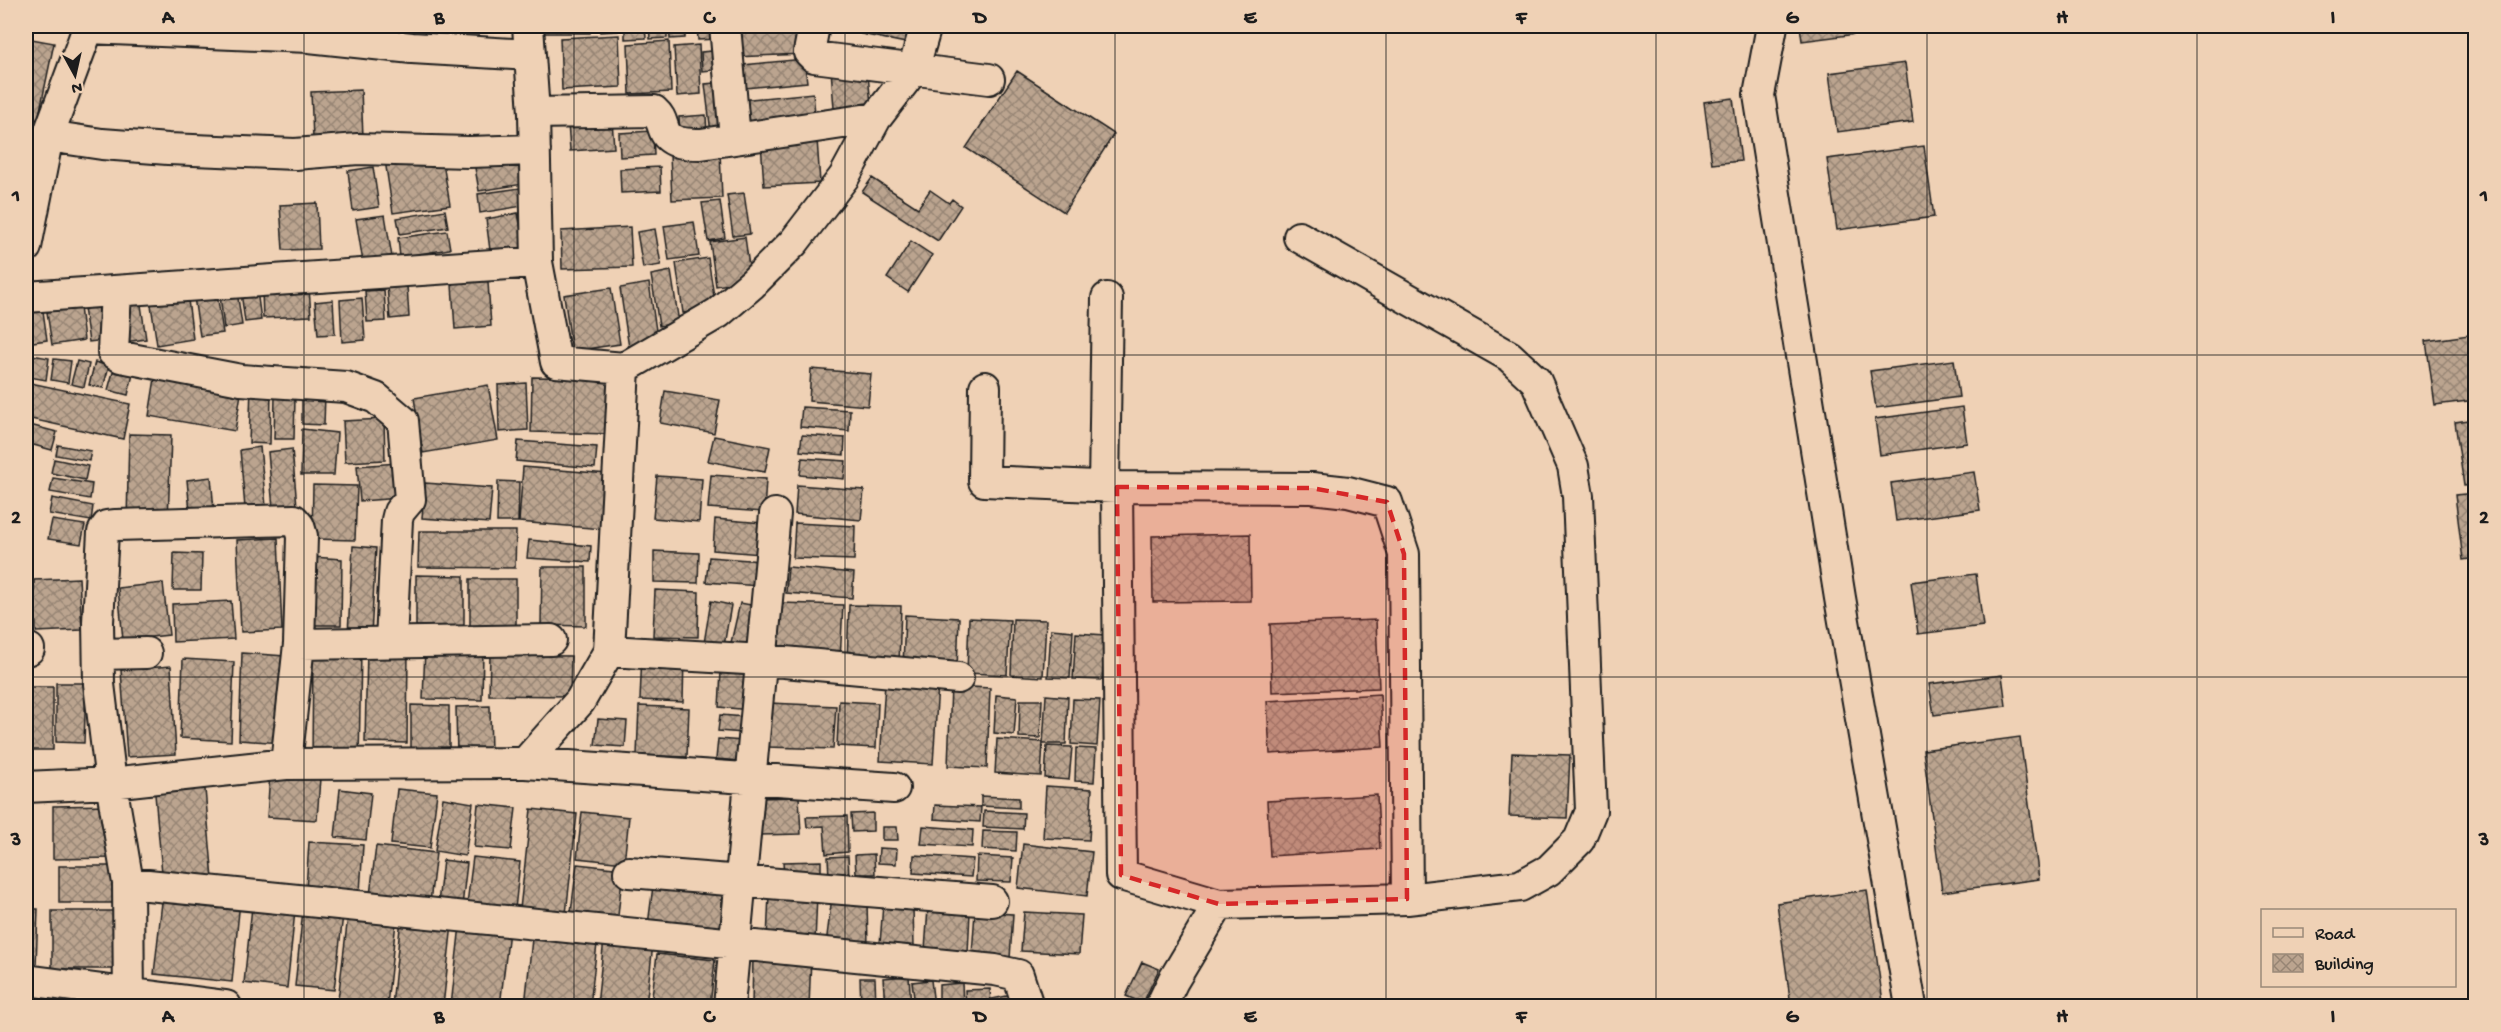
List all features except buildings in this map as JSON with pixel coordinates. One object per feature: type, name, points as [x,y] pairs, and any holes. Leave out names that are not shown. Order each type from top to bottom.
[{"type":"street","points":[[528,26],[534,113],[537,262],[556,362],[624,368],[718,313],[752,284],[794,242],[844,177],[876,118],[913,70],[926,26]]},
{"type":"street","points":[[725,26],[735,138]]},
{"type":"street","points":[[814,26],[809,52],[814,57],[990,80]]},
{"type":"street","points":[[1772,26],[1759,95],[1842,610],[1911,1006]]},
{"type":"street","points":[[26,247],[48,136],[89,27],[309,37],[412,48],[529,55]]},
{"type":"street","points":[[534,113],[654,111],[661,117],[666,133],[678,142],[701,144],[876,118]]},
{"type":"street","points":[[48,136],[168,150],[295,154],[358,149],[469,152],[535,150]]},
{"type":"street","points":[[1107,298],[1121,875],[1219,904],[1407,899],[1520,886],[1550,870],[1579,840],[1591,811],[1578,496],[1573,466],[1536,381],[1509,356],[1299,237]]},
{"type":"street","points":[[26,297],[537,262]]},
{"type":"street","points":[[116,291],[113,352],[121,357],[241,380],[346,387],[376,398],[403,421],[410,499],[399,512],[397,520],[391,641]]},
{"type":"street","points":[[525,763],[580,701],[609,651],[624,368]]},
{"type":"street","points":[[985,387],[984,481],[1111,487],[1312,488],[1348,492],[1387,502],[1404,554],[1407,899]]},
{"type":"street","points":[[729,1006],[739,882],[776,514]]},
{"type":"street","points":[[129,1000],[128,882],[111,783],[99,684],[98,622],[103,532],[107,526],[294,520],[299,526],[303,548],[299,644],[286,764]]},
{"type":"street","points":[[299,644],[551,640]]},
{"type":"street","points":[[609,651],[763,660],[957,678]]},
{"type":"street","points":[[99,654],[146,653]]},
{"type":"street","points":[[26,787],[111,783],[286,764],[525,763],[894,788]]},
{"type":"street","points":[[629,872],[992,901]]},
{"type":"street","points":[[128,882],[995,970],[1018,975],[1028,1006]]},
{"type":"street","points":[[1161,1006],[1173,981],[1219,904]]},
{"type":"street","points":[[26,980],[129,1000],[226,1006]]},
{"type":"highlighted area","points":[[1117,487],[1312,488],[1387,502],[1404,554],[1407,899],[1219,904],[1121,875]]}]
